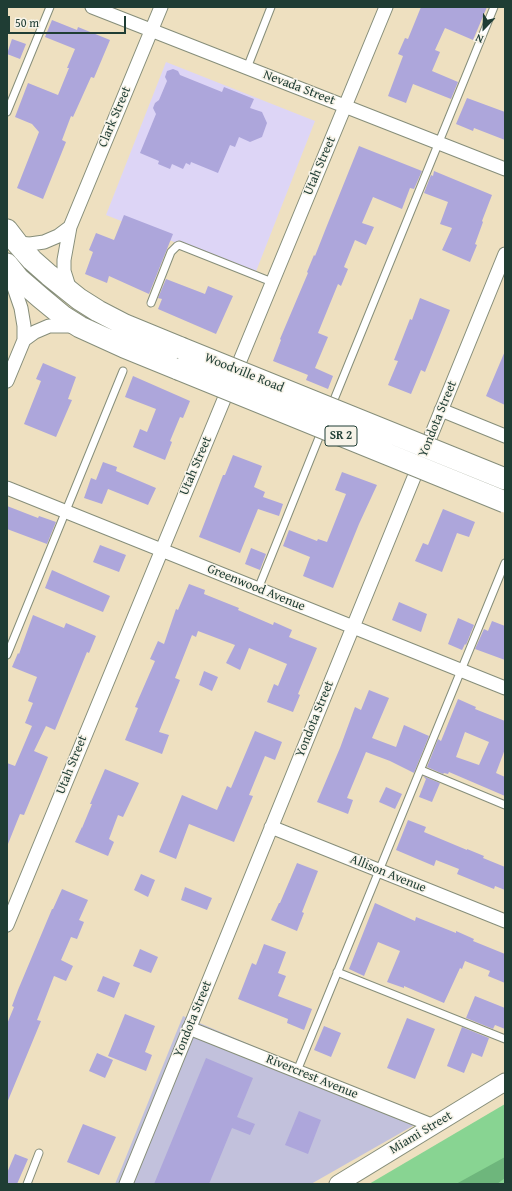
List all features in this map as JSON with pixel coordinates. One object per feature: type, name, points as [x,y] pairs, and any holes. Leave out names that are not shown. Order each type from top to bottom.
[{"type":"main road","name":"Woodville Road","points":[[12,236],[49,275],[71,294],[98,311],[125,325],[505,479]]},
{"type":"main road","name":"Woodville Road","points":[[7,266],[40,298],[64,316],[80,326],[124,347],[505,502]]},
{"type":"street","name":"Nevada Street","points":[[92,7],[505,169]]},
{"type":"street","name":"Clark Street","points":[[71,294],[64,272],[64,260],[70,227],[161,7]]},
{"type":"street","name":"Utah Street","points":[[7,924],[386,7]]},
{"type":"street","points":[[12,236],[30,244],[44,242],[58,236],[70,227]]},
{"type":"street","name":"Yondota Street","points":[[126,1184],[505,254]]},
{"type":"street","points":[[7,266],[21,308],[24,326],[24,340],[7,381]]},
{"type":"street","points":[[24,340],[35,332],[49,326],[80,326]]},
{"type":"street","points":[[441,410],[505,436]]},
{"type":"street","name":"Greenwood Avenue","points":[[7,488],[505,688]]},
{"type":"street","name":"Allison Avenue","points":[[271,827],[505,922]]},
{"type":"street","name":"Rivercrest Avenue","points":[[189,1028],[434,1126]]},
{"type":"street","name":"Miami Street","points":[[338,1184],[505,1082]]},
{"type":"lane","points":[[7,112],[50,7]]},
{"type":"lane","points":[[247,68],[271,7]]},
{"type":"lane","points":[[329,414],[494,7]]},
{"type":"lane","points":[[151,303],[173,249],[179,245],[272,282]]},
{"type":"lane","points":[[7,655],[123,371]]},
{"type":"lane","points":[[258,589],[326,421]]},
{"type":"lane","points":[[297,1071],[505,563]]},
{"type":"lane","points":[[421,770],[505,805]]},
{"type":"lane","points":[[337,972],[505,1039]]},
{"type":"lane","points":[[27,1184],[39,1153]]},
{"type":"shaded area","points":[[166,62],[315,121],[255,274],[106,215]]},
{"type":"shaded area","points":[[183,1016],[425,1119],[311,1184],[115,1184]]},
{"type":"green space","points":[[505,1104],[505,1184],[369,1184]]},
{"type":"green space","points":[[505,1157],[505,1178],[497,1184],[456,1184]]},
{"type":"building","points":[[421,7],[487,7],[473,40],[445,28],[435,50],[440,52],[432,71],[458,82],[451,99],[413,84],[406,103],[388,96],[403,56],[398,54],[405,38],[408,39]]},
{"type":"building","points":[[52,20],[77,30],[78,27],[110,40],[94,78],[91,77],[73,117],[71,116],[62,140],[66,142],[43,199],[17,188],[39,132],[32,124],[15,117],[28,83],[58,95],[69,68],[67,68],[75,49],[45,37]]},
{"type":"building","points":[[12,39],[26,44],[20,59],[7,54]]},
{"type":"building","points":[[173,69],[178,71],[180,75],[222,92],[224,87],[254,99],[250,108],[262,112],[267,123],[262,137],[250,142],[239,137],[235,147],[230,145],[218,173],[191,162],[190,165],[186,163],[183,169],[172,164],[170,169],[158,164],[159,161],[140,153],[156,114],[153,108],[155,103],[159,100],[167,81],[165,77],[167,71]]},
{"type":"building","points":[[467,98],[505,112],[505,140],[474,128],[473,131],[456,124]]},
{"type":"building","points":[[359,146],[422,171],[414,189],[410,188],[402,209],[373,197],[362,223],[374,227],[366,245],[355,240],[344,267],[348,269],[341,286],[338,284],[318,333],[328,337],[315,368],[333,376],[328,389],[306,380],[308,375],[273,361],[281,340],[280,339]]},
{"type":"building","points":[[434,171],[492,195],[482,221],[483,222],[475,244],[477,245],[470,262],[442,250],[452,228],[440,224],[448,202],[424,193]]},
{"type":"building","points":[[124,215],[173,234],[149,294],[109,276],[107,283],[85,274],[93,252],[89,250],[96,233],[114,240]]},
{"type":"building","points":[[166,279],[205,294],[208,286],[233,296],[216,334],[158,309],[162,299],[158,298]]},
{"type":"building","points":[[420,298],[450,310],[425,372],[421,370],[411,394],[388,385],[398,361],[394,360]]},
{"type":"building","points":[[505,351],[505,405],[486,396]]},
{"type":"building","points":[[43,363],[76,377],[68,399],[72,400],[56,437],[24,424],[41,381],[36,379]]},
{"type":"building","points":[[133,376],[190,401],[183,418],[180,417],[170,441],[172,442],[165,460],[133,447],[140,429],[147,432],[156,409],[125,397]]},
{"type":"building","points":[[233,455],[262,466],[254,487],[265,492],[263,497],[283,504],[279,516],[258,509],[240,553],[199,537],[223,475],[225,475]]},
{"type":"building","points":[[103,462],[117,467],[116,471],[156,488],[148,505],[108,489],[102,504],[84,498],[91,478],[96,480]]},
{"type":"building","points":[[342,472],[377,485],[359,524],[333,588],[303,576],[310,557],[283,546],[289,530],[317,541],[318,539],[327,542],[346,494],[335,490]]},
{"type":"building","points":[[7,506],[38,518],[39,516],[56,522],[47,544],[7,529]]},
{"type":"building","points":[[443,509],[475,522],[469,537],[457,533],[442,572],[415,561],[423,543],[428,545]]},
{"type":"building","points":[[100,545],[126,555],[119,572],[93,562]]},
{"type":"building","points":[[251,548],[266,554],[260,570],[245,564]]},
{"type":"building","points":[[52,570],[110,596],[103,612],[45,588]]},
{"type":"building","points":[[189,584],[205,590],[204,594],[239,608],[238,610],[273,625],[274,622],[292,630],[289,637],[317,648],[298,694],[300,695],[293,712],[267,702],[274,684],[278,686],[287,664],[249,648],[240,670],[226,663],[235,645],[198,631],[196,637],[192,635],[175,678],[180,680],[159,732],[169,735],[162,754],[125,740],[138,708],[135,707],[155,661],[150,659],[158,641],[164,644],[176,609],[178,610]]},
{"type":"building","points":[[399,602],[427,614],[421,632],[392,620]]},
{"type":"building","points":[[33,615],[64,628],[66,623],[96,636],[89,653],[87,652],[55,730],[46,726],[34,751],[48,757],[24,815],[20,814],[8,844],[7,763],[15,766],[32,726],[25,723],[33,703],[28,701],[37,677],[12,667],[18,653],[19,654]]},
{"type":"building","points":[[458,618],[474,625],[466,645],[465,644],[462,650],[448,644]]},
{"type":"building","points":[[492,621],[505,626],[505,660],[475,649],[484,629],[488,631]]},
{"type":"building","points":[[204,671],[218,677],[212,691],[199,685]]},
{"type":"building","points":[[369,690],[389,698],[372,738],[396,747],[404,725],[429,736],[414,773],[390,761],[366,752],[347,798],[353,800],[348,814],[317,802],[340,748],[355,707],[361,710]]},
{"type":"building","points":[[458,699],[476,707],[475,709],[505,721],[505,749],[496,773],[505,777],[505,796],[449,772],[448,774],[443,774],[427,767],[438,739],[441,741]],"holes":[[[465,732],[489,742],[479,765],[456,757]]]},
{"type":"building","points":[[255,731],[282,742],[275,760],[265,756],[249,795],[253,796],[234,842],[189,824],[176,859],[159,852],[182,795],[217,810],[227,786],[231,788]]},
{"type":"building","points":[[105,769],[139,783],[123,817],[118,815],[109,839],[114,842],[108,856],[75,842],[92,804],[90,804]]},
{"type":"building","points":[[423,776],[440,783],[432,802],[419,797],[426,779]]},
{"type":"building","points":[[386,787],[402,794],[395,809],[379,802]]},
{"type":"building","points":[[408,820],[426,827],[424,832],[484,856],[483,858],[505,867],[505,890],[495,886],[494,889],[457,874],[459,869],[436,860],[434,866],[396,850]]},
{"type":"building","points":[[297,863],[318,871],[302,912],[304,913],[297,931],[271,920]]},
{"type":"building","points":[[141,874],[155,880],[148,897],[134,890]]},
{"type":"building","points":[[185,887],[212,898],[207,910],[181,900]]},
{"type":"building","points":[[62,889],[88,900],[79,920],[84,922],[77,939],[71,937],[61,960],[73,966],[66,981],[54,976],[37,1020],[41,1021],[7,1103],[7,1024],[14,1007],[12,1006],[18,990]]},
{"type":"building","points":[[375,903],[415,921],[416,917],[456,933],[456,931],[474,939],[473,941],[505,954],[505,983],[488,976],[490,971],[465,961],[462,969],[460,968],[444,1003],[404,986],[404,988],[387,982],[400,951],[378,942],[364,976],[349,969]]},
{"type":"building","points":[[264,944],[286,952],[278,973],[286,976],[278,996],[312,1009],[304,1030],[287,1023],[288,1019],[238,999],[252,963],[256,965]]},
{"type":"building","points":[[140,949],[158,957],[151,973],[133,966]]},
{"type":"building","points":[[103,976],[120,983],[114,998],[97,991]]},
{"type":"building","points":[[475,996],[505,1008],[505,1029],[495,1025],[493,1029],[466,1018]]},
{"type":"building","points":[[125,1014],[155,1026],[145,1052],[152,1055],[146,1071],[108,1056]]},
{"type":"building","points":[[407,1018],[435,1029],[415,1079],[387,1068]]},
{"type":"building","points":[[324,1026],[341,1033],[331,1057],[314,1050]]},
{"type":"building","points":[[462,1027],[489,1038],[482,1057],[472,1053],[464,1073],[447,1066]]},
{"type":"building","points":[[97,1053],[113,1060],[105,1078],[89,1071]]},
{"type":"building","points":[[206,1058],[253,1078],[237,1117],[255,1124],[250,1135],[232,1128],[209,1184],[154,1184]]},
{"type":"building","points":[[299,1111],[321,1120],[308,1154],[285,1145]]},
{"type":"building","points":[[83,1124],[116,1137],[99,1175],[67,1162]]},
{"type":"building","points":[[15,1154],[28,1159],[17,1184],[7,1184],[7,1173]]}]
